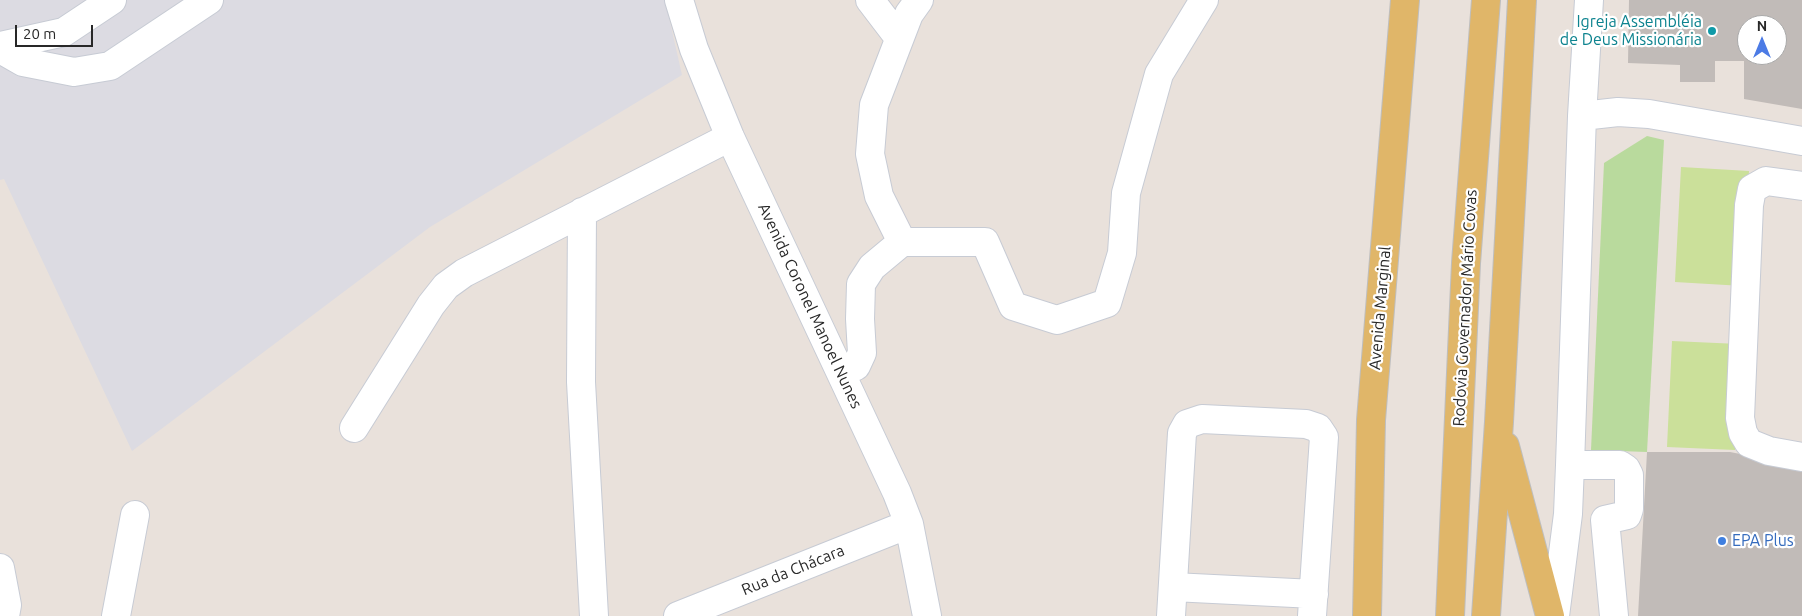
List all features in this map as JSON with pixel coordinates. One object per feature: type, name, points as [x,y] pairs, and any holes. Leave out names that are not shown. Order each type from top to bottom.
[{"type":"main road","name":"Avenida Marginal","points":[[1367,616],[1371,420],[1405,0]]},
{"type":"main road","name":"Rodovia Governador Mário Covas","points":[[1450,616],[1466,264],[1486,0]]},
{"type":"main road","points":[[1486,616],[1499,422],[1522,0]]},
{"type":"main road","points":[[1499,422],[1550,616]]},
{"type":"street","points":[[0,48],[64,32],[112,0]]},
{"type":"street","points":[[0,48],[23,62],[74,72],[110,66],[209,0]]},
{"type":"street","name":"Avenida Coronel Manoel Nunes","points":[[679,0],[694,49],[730,137],[876,445],[909,524],[927,616]]},
{"type":"street","points":[[870,0],[899,38]]},
{"type":"street","points":[[902,242],[879,196],[870,154],[874,105],[909,14],[919,0]]},
{"type":"street","points":[[841,373],[856,366],[862,353],[860,319],[861,284],[872,267],[902,242],[985,242],[1013,306],[1057,320],[1106,303],[1122,253],[1126,193],[1159,74],[1204,0]]},
{"type":"street","points":[[1555,616],[1568,514],[1582,116],[1590,0]]},
{"type":"street","points":[[1582,116],[1618,112],[1649,114],[1802,141]]},
{"type":"street","points":[[354,428],[431,305],[446,286],[464,273],[730,137]]},
{"type":"street","points":[[1802,186],[1766,181],[1752,189],[1749,205],[1740,418],[1743,434],[1749,443],[1769,451],[1802,457]]},
{"type":"street","points":[[582,212],[581,382],[594,616]]},
{"type":"street","points":[[1172,616],[1173,587],[1182,433],[1187,424],[1202,419],[1306,424],[1318,428],[1324,437],[1313,605],[1173,587]]},
{"type":"street","points":[[1568,514],[1581,519],[1605,520],[1627,515],[1629,509],[1628,475],[1626,469],[1620,465],[1570,465]]},
{"type":"street","points":[[116,616],[135,515]]},
{"type":"street","points":[[1605,520],[1614,616]]},
{"type":"street","name":"Rua da Chácara","points":[[678,616],[909,524]]},
{"type":"street","points":[[0,568],[6,605],[5,616]]},
{"type":"shaded area","points":[[0,0],[665,0],[682,75],[430,227],[132,451],[4,179],[0,180]]},
{"type":"green space","points":[[1647,136],[1664,140],[1647,452],[1591,450],[1604,163]]},
{"type":"green space","points":[[1681,167],[1749,171],[1743,286],[1675,282]]},
{"type":"green space","points":[[1672,341],[1739,344],[1735,450],[1667,447]]},
{"type":"building","points":[[1629,0],[1802,0],[1802,109],[1744,99],[1744,65],[1787,65],[1787,15],[1737,15],[1737,61],[1715,61],[1715,82],[1680,82],[1680,65],[1628,63]]},
{"type":"building","name":"EPA Plus","points":[[1647,452],[1730,452],[1802,466],[1802,616],[1638,616]]},
{"type":"place","name":"Igreja Assembléia de Deus Missionária","points":[[1712,31]]},
{"type":"place","name":"EPA Plus","points":[[1722,541]]}]
